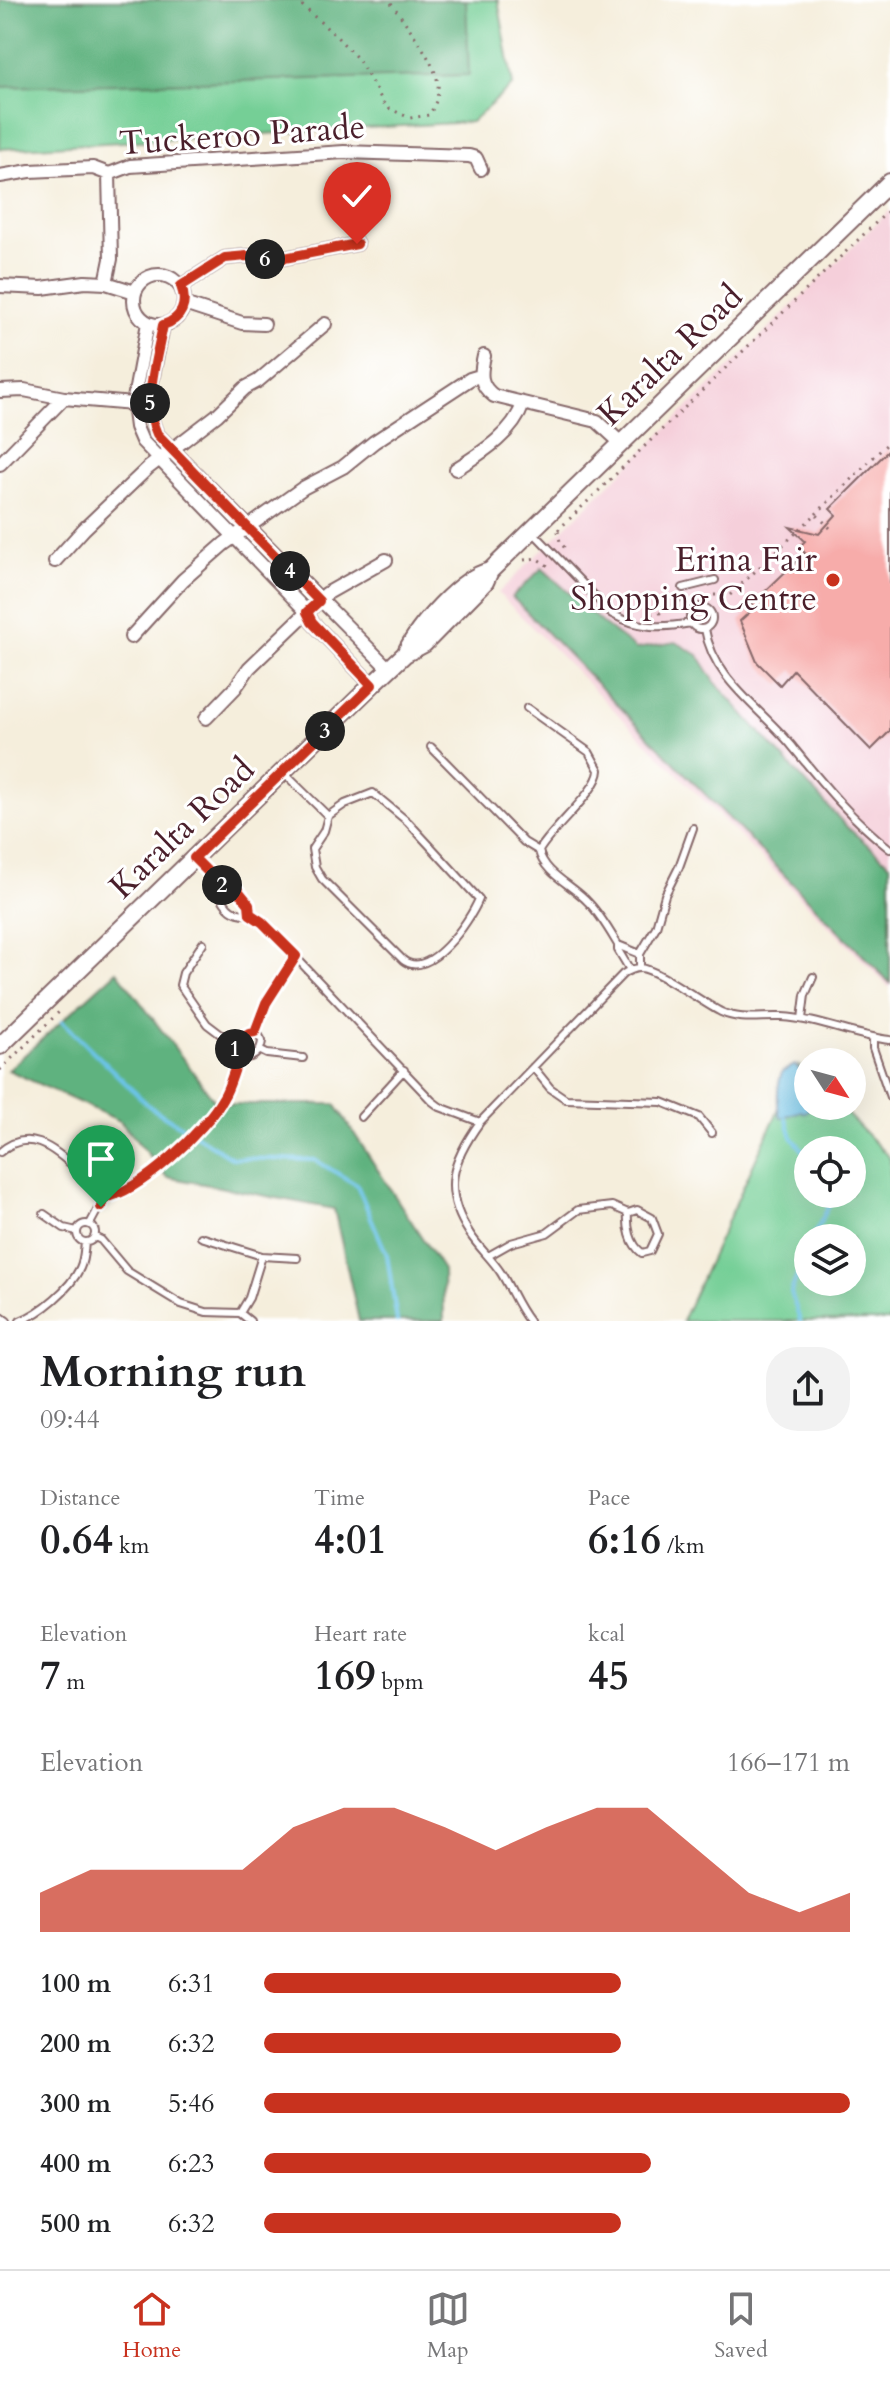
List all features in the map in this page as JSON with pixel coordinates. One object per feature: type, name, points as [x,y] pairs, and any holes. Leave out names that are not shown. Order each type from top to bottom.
[{"type":"street","name":"Tuckeroo Parade","points":[[0,176],[30,171],[93,168],[109,174],[130,166],[344,152],[469,156],[476,158],[481,169]]},
{"type":"street","points":[[106,283],[111,259],[109,174]]},
{"type":"street","name":"Karalta Road","points":[[0,1046],[372,685],[405,654],[424,644],[485,582],[490,571],[890,182]]},
{"type":"street","points":[[181,286],[225,258],[247,256],[274,260],[357,244]]},
{"type":"street","points":[[149,277],[171,277],[181,286],[184,304],[177,319],[163,325],[148,323],[136,310],[135,292],[149,277]]},
{"type":"street","points":[[0,286],[42,288],[85,282],[106,283],[135,292]]},
{"type":"street","points":[[184,304],[242,323],[264,324]]},
{"type":"street","points":[[148,323],[133,404],[136,427],[142,441],[307,612],[312,622],[372,685]]},
{"type":"street","points":[[55,561],[84,529],[158,460],[325,324]]},
{"type":"street","points":[[163,325],[150,403],[152,423],[157,434],[389,669]]},
{"type":"street","points":[[484,356],[480,376],[482,385],[494,396],[597,421],[622,444]]},
{"type":"street","points":[[131,637],[183,580],[233,537],[303,488],[343,467],[374,442],[470,379],[480,376]]},
{"type":"street","points":[[0,391],[24,390],[64,398],[133,404]]},
{"type":"street","points":[[0,464],[64,398]]},
{"type":"street","points":[[456,469],[483,451],[508,428],[523,404]]},
{"type":"street","points":[[206,718],[235,688],[249,668],[319,601],[386,560]]},
{"type":"lane","points":[[532,531],[620,619],[642,627],[691,623]]},
{"type":"lane","points":[[683,588],[715,580]]},
{"type":"lane","points":[[706,608],[711,614],[712,621],[705,629],[694,628],[689,616],[693,610],[706,608]]},
{"type":"lane","points":[[705,629],[711,651],[727,677],[792,746],[844,809],[890,849]]},
{"type":"lane","points":[[527,708],[589,752],[599,770],[596,781],[553,830],[539,851],[541,861],[549,870],[589,903],[618,945],[630,970]]},
{"type":"lane","points":[[431,747],[524,842],[539,851]]},
{"type":"lane","points":[[283,772],[328,816]]},
{"type":"lane","points":[[373,793],[379,796],[477,894],[479,899],[463,927],[433,958],[416,966],[409,965],[322,879],[315,867],[312,849],[324,831],[328,816],[362,797],[373,793]]},
{"type":"lane","points":[[640,968],[640,954],[656,927],[665,895],[693,828]]},
{"type":"lane","points":[[194,858],[221,885],[236,888],[249,904],[250,914]]},
{"type":"lane","points":[[221,885],[219,893],[229,909],[239,914],[250,914],[262,922],[440,1107],[480,1122]]},
{"type":"lane","points":[[90,1224],[104,1198],[121,1192],[169,1161],[225,1095],[240,1057],[236,1046],[207,1024],[180,985],[183,973],[203,943]]},
{"type":"lane","points":[[618,945],[640,954]]},
{"type":"lane","points":[[255,1032],[266,1003],[296,956]]},
{"type":"lane","points":[[529,1321],[502,1274],[468,1233],[451,1186],[456,1160],[480,1122],[616,980],[630,970],[646,969],[737,1018],[802,1019],[890,1040]]},
{"type":"lane","points":[[802,1019],[805,995],[813,977]]},
{"type":"lane","points":[[236,1046],[243,1036],[255,1032]]},
{"type":"lane","points":[[240,1057],[249,1058],[259,1050],[262,1041],[255,1032]]},
{"type":"lane","points":[[873,1038],[873,1048],[890,1097]]},
{"type":"lane","points":[[259,1050],[267,1054],[303,1058]]},
{"type":"lane","points":[[533,1067],[550,1088],[566,1099],[662,1102],[699,1117],[712,1133]]},
{"type":"lane","points":[[361,1117],[404,1070]]},
{"type":"lane","points":[[0,1152],[16,1141],[33,1139],[93,1182],[104,1198]]},
{"type":"lane","points":[[488,1256],[511,1243],[547,1233],[578,1210],[612,1206],[628,1213],[637,1210],[652,1218],[658,1234],[650,1251],[642,1253],[634,1246],[628,1213]]},
{"type":"lane","points":[[44,1214],[64,1228],[77,1231]]},
{"type":"lane","points":[[90,1224],[95,1230],[95,1237],[85,1242],[79,1238],[77,1231],[81,1225],[90,1224]]},
{"type":"lane","points":[[95,1237],[127,1271],[181,1304],[206,1312],[240,1313],[250,1321]]},
{"type":"lane","points":[[201,1237],[262,1256],[297,1258]]},
{"type":"lane","points":[[20,1321],[35,1318],[77,1273],[85,1242]]},
{"type":"lane","points":[[240,1313],[249,1298],[262,1256]]},
{"type":"lane","points":[[0,1316],[7,1321]]},
{"type":"path","points":[[296,0],[358,59],[386,107],[410,118],[429,115],[437,101],[438,83],[411,29],[389,0]]},
{"type":"path","points":[[558,530],[890,209]]},
{"type":"path","points":[[714,595],[730,595],[890,441]]},
{"type":"path","points":[[816,514],[832,530]]},
{"type":"path","points":[[647,614],[660,613],[683,600]]},
{"type":"shaded area","name":"Erina Fair Shopping Centre","points":[[890,210],[890,988],[498,593]]},
{"type":"green space","points":[[0,0],[498,0],[513,85],[471,122],[0,149]]},
{"type":"green space","points":[[0,0],[466,0],[469,75],[0,87]]},
{"type":"green space","points":[[542,568],[603,624],[636,649],[676,642],[698,655],[715,682],[775,749],[847,827],[890,864],[890,983],[512,597]]},
{"type":"green space","points":[[117,971],[217,1104],[335,1104],[443,1270],[444,1321],[359,1321],[334,1209],[167,1177],[120,1121],[8,1070]]},
{"type":"green space","points":[[794,1076],[794,1120],[853,1120],[890,1158],[890,1321],[682,1321]]},
{"type":"water","points":[[794,1066],[794,1113],[781,1118],[778,1089],[782,1072]]},
{"type":"building","name":"Erina Fair Shopping Centre","points":[[890,449],[890,731],[871,750],[793,670],[780,685],[757,662],[740,621],[752,610],[749,607],[805,553],[799,547],[805,541],[790,527],[819,534],[836,515],[830,509]]},
{"type":"waterway","points":[[62,1021],[150,1107],[232,1158],[315,1160],[357,1185],[387,1255],[397,1321]]},
{"type":"waterway","points":[[786,1118],[794,1140]]},
{"type":"waterway","points":[[819,1224],[828,1208]]},
{"type":"waterway","points":[[794,1284],[791,1292],[800,1321]]},
{"type":"place","name":"Erina Fair Shopping Centre","points":[[833,580]]},
{"type":"route","points":[[101,1207],[104,1198],[113,1197],[169,1161],[218,1107],[240,1057],[236,1051],[237,1044],[247,1033],[255,1032],[266,1003],[296,956],[250,914],[249,904],[236,888],[221,885],[194,858],[372,685],[312,622],[307,612],[319,601],[157,434],[152,423],[150,403],[163,325],[170,324],[182,312],[184,295],[181,286],[225,258],[285,259],[357,244]]}]
